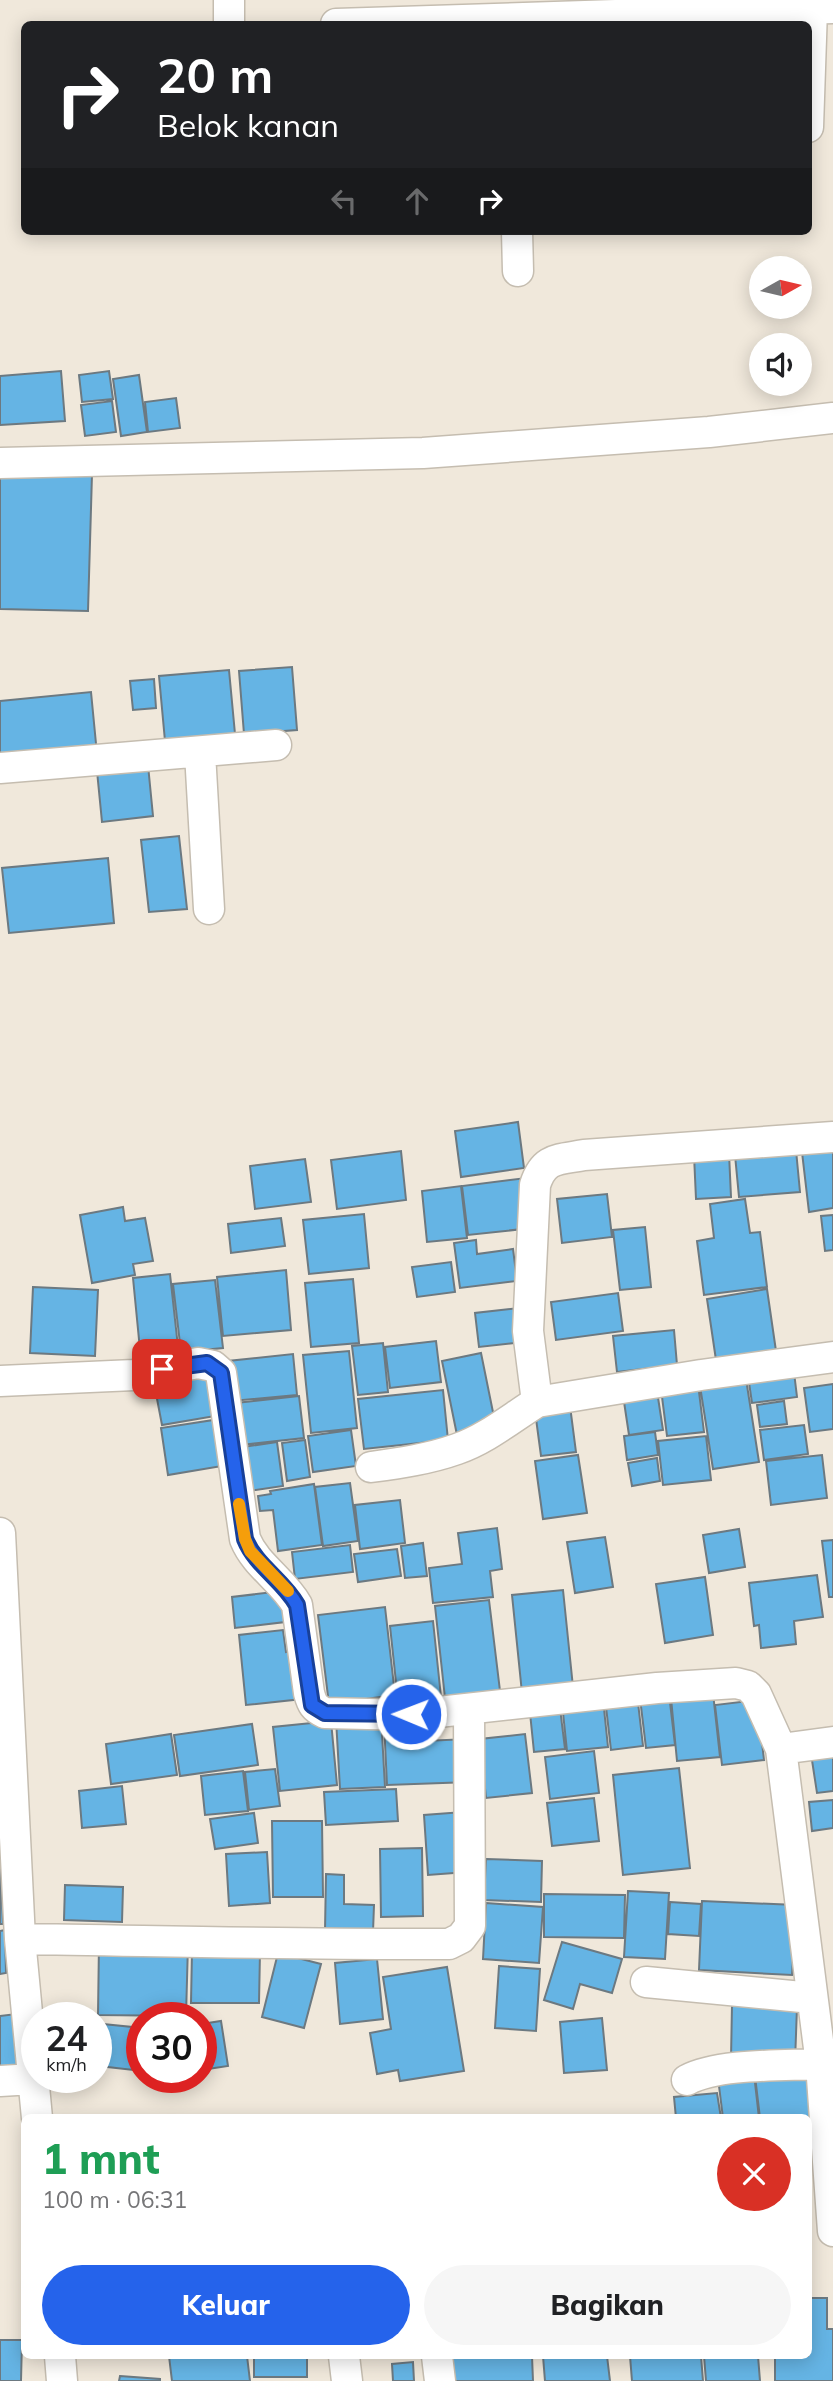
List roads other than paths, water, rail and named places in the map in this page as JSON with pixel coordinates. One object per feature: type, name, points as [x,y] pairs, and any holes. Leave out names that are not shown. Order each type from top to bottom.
[{"type":"street","points":[[229,0],[229,21]]},
{"type":"street","points":[[558,21],[654,19],[822,8],[812,93]]},
{"type":"street","points":[[517,235],[518,271]]},
{"type":"street","points":[[0,463],[423,453],[709,432],[833,418]]},
{"type":"street","points":[[0,768],[276,745]]},
{"type":"street","points":[[200,753],[209,909]]},
{"type":"street","points":[[537,1402],[528,1331],[535,1185],[540,1170],[550,1162],[584,1155],[833,1137]]},
{"type":"street","points":[[371,1467],[420,1460],[457,1449],[509,1422],[537,1402],[833,1357]]},
{"type":"street","points":[[0,1381],[134,1375],[198,1363],[214,1366],[221,1373],[245,1539],[250,1551],[292,1596],[297,1605],[312,1705],[325,1713],[411,1714],[657,1688],[736,1683],[748,1686],[756,1694],[781,1749],[812,1997],[825,2032],[821,2064],[833,2231]]},
{"type":"street","points":[[0,1533],[20,1939],[26,2002]]},
{"type":"street","points":[[20,1939],[311,1945],[449,1944],[461,1938],[471,1926],[469,1709]]},
{"type":"street","points":[[781,1749],[833,1742]]},
{"type":"street","points":[[646,1982],[812,1997]]},
{"type":"street","points":[[687,2080],[698,2074],[719,2070],[821,2064]]},
{"type":"street","points":[[0,2081],[21,2080]]},
{"type":"street","points":[[34,2093],[37,2114]]},
{"type":"street","points":[[60,2359],[62,2381]]},
{"type":"street","points":[[344,2359],[347,2381]]},
{"type":"street","points":[[437,2359],[440,2381]]}]
